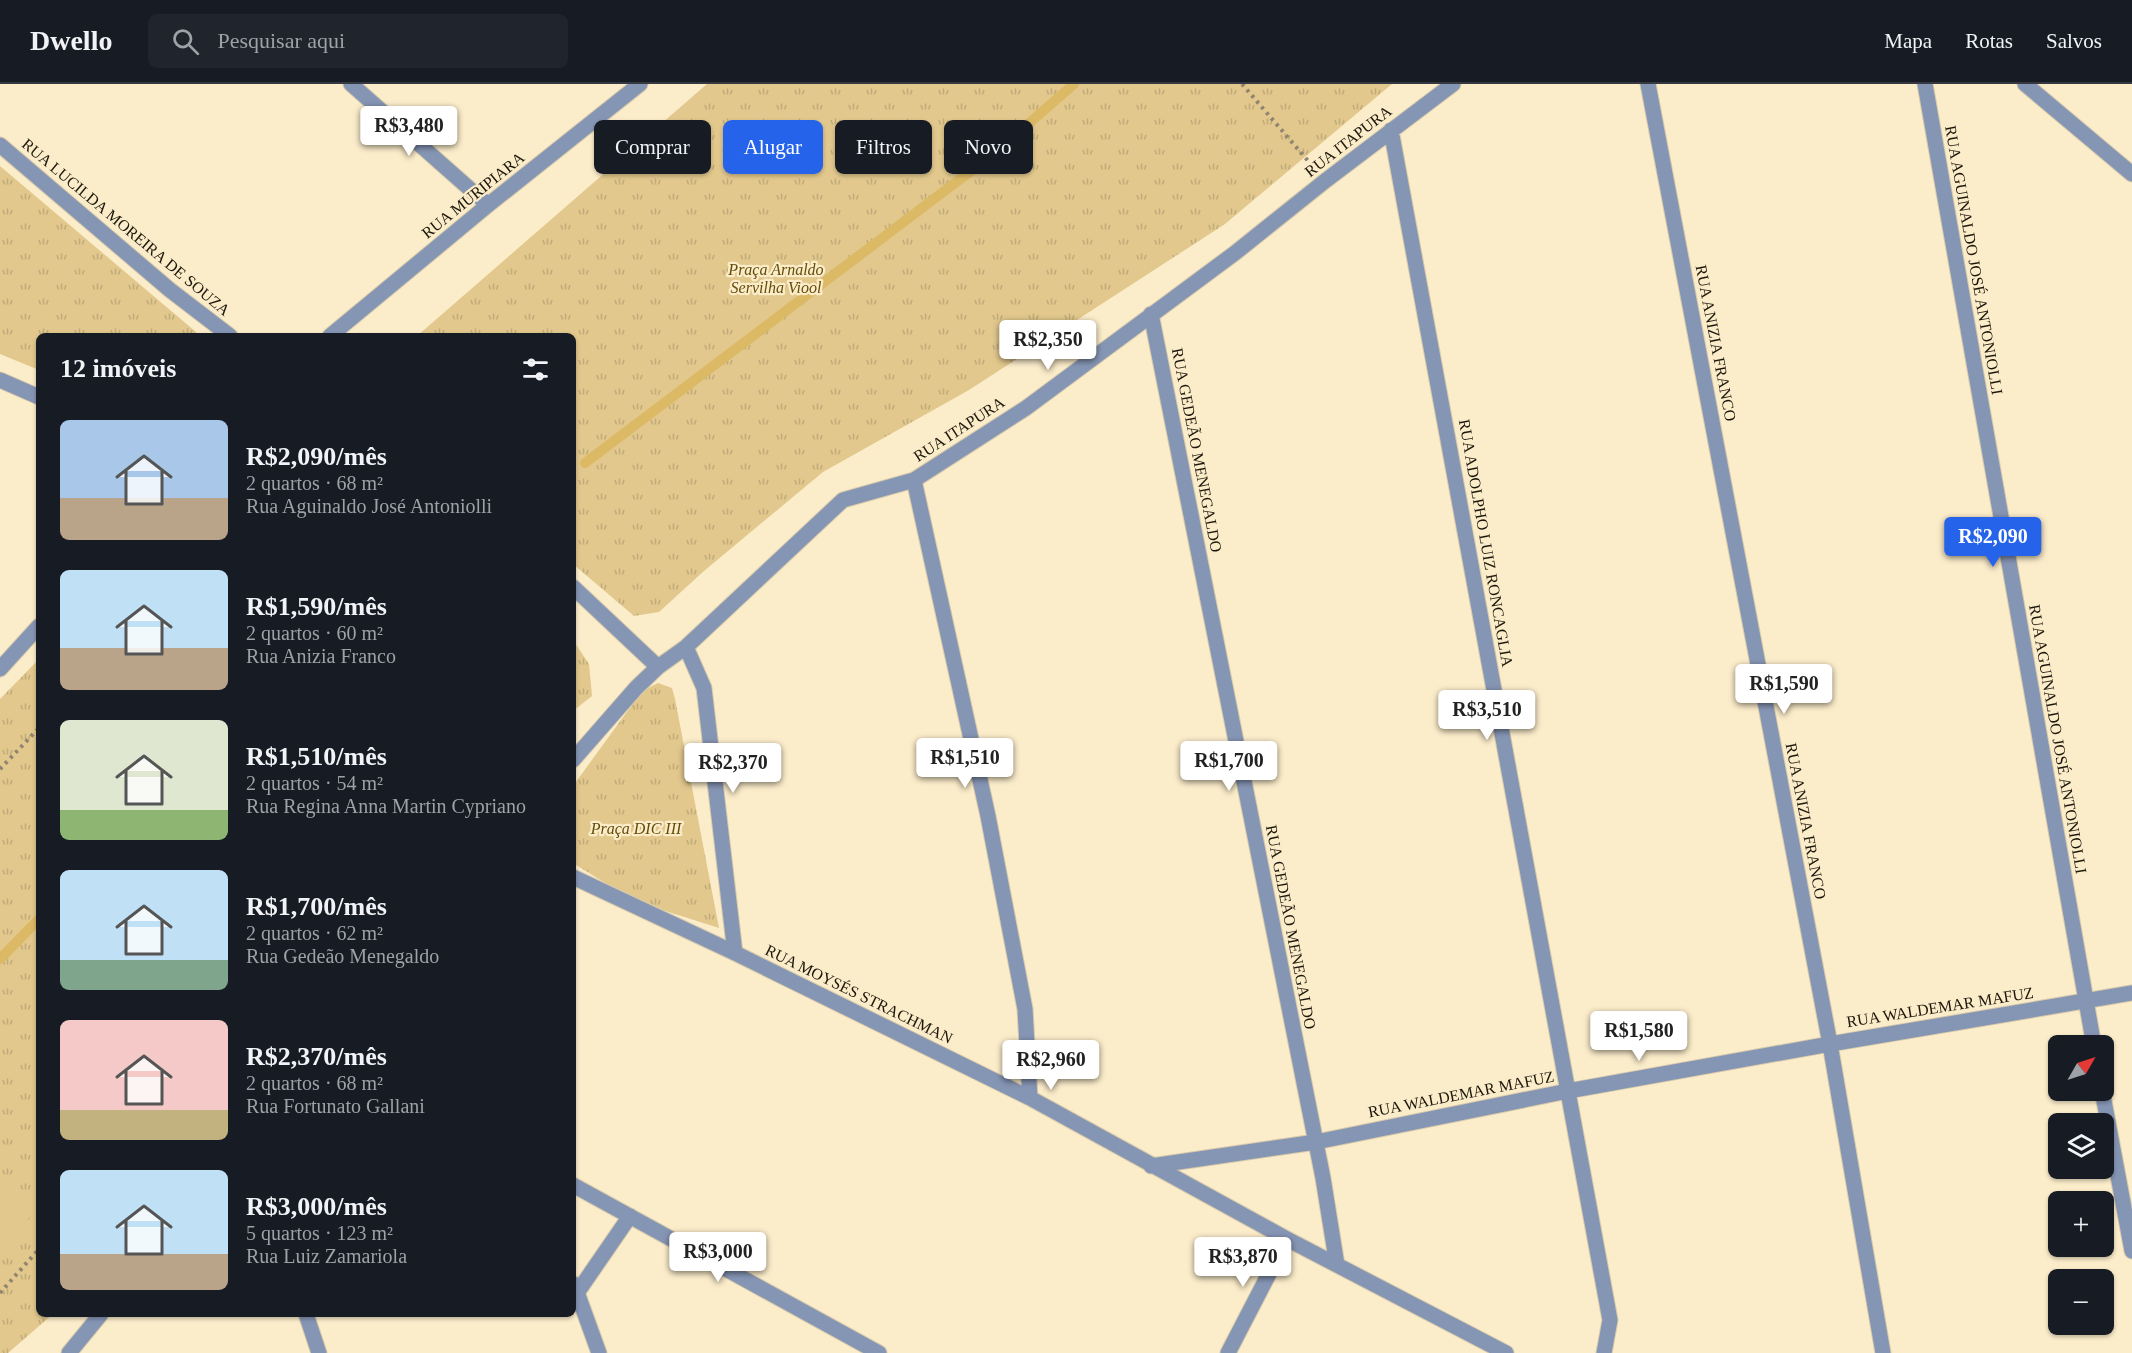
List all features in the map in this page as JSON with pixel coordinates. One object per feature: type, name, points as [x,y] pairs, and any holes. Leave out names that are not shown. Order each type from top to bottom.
[{"type":"street","points":[[351,84],[488,205]]},
{"type":"street","name":"RUA MURIPIARA","points":[[334,333],[488,205],[640,84]]},
{"type":"street","name":"RUA ITAPURA","points":[[576,757],[636,688],[658,667],[686,647],[843,500],[914,480],[1026,408],[1235,253],[1453,84]]},
{"type":"street","name":"RUA ANIZIA FRANCO","points":[[1648,84],[1830,1044],[1883,1353]]},
{"type":"street","name":"RUA AGUINALDO JOSÉ ANTONIOLLI","points":[[1925,84],[2092,1035]]},
{"type":"street","points":[[2025,84],[2132,174]]},
{"type":"street","name":"RUA ADOLPHO LUIZ RONCAGLIA","points":[[1391,130],[1610,1320],[1604,1353]]},
{"type":"street","name":"RUA LUCILDA MOREIRA DE SOUZA","points":[[0,145],[170,290],[226,333]]},
{"type":"street","name":"RUA GEDEÃO MENEGALDO","points":[[1151,314],[1316,1142],[1337,1265]]},
{"type":"street","points":[[0,380],[36,396]]},
{"type":"street","points":[[914,480],[988,816],[1025,1009],[1030,1098]]},
{"type":"street","points":[[576,589],[658,667]]},
{"type":"street","points":[[0,669],[36,629]]},
{"type":"street","points":[[686,647],[704,688],[735,953]]},
{"type":"street","name":"RUA MOYSÉS STRACHMAN","points":[[576,878],[735,953],[1030,1098],[1287,1239],[1506,1353]]},
{"type":"street","name":"RUA WALDEMAR MAFUZ","points":[[1151,1166],[1316,1142],[1568,1091],[2132,993]]},
{"type":"street","points":[[2104,1101],[2132,1251]]},
{"type":"street","points":[[576,1187],[879,1353]]},
{"type":"street","points":[[576,1286],[630,1216]]},
{"type":"street","points":[[1228,1353],[1287,1239]]},
{"type":"street","points":[[576,1290],[599,1353]]},
{"type":"street","points":[[69,1353],[99,1317]]},
{"type":"street","points":[[307,1317],[319,1353]]},
{"type":"path","points":[[1242,84],[1325,181]]},
{"type":"path","points":[[0,769],[36,731]]},
{"type":"path","points":[[0,1293],[36,1252]]},
{"type":"green space","name":"Praça Arnaldo Servilha Viool","points":[[707,84],[1392,84],[1225,224],[969,390],[823,472],[704,571],[659,612],[634,616],[576,567],[576,333],[420,333],[603,174],[711,174],[711,120],[666,120]]},
{"type":"green space","points":[[0,166],[197,333],[36,333],[36,369],[0,354]]},
{"type":"green space","points":[[576,644],[589,664],[592,696],[576,709]]},
{"type":"green space","points":[[36,662],[36,1317],[50,1317],[8,1353],[0,1353],[0,699]]},
{"type":"green space","name":"Praça DIC III","points":[[658,683],[672,688],[719,928],[634,901],[576,865],[576,782],[642,691]]},
{"type":"green space","points":[[0,1171],[36,1204],[36,1210],[0,1250]]},
{"type":"waterway","points":[[585,463],[996,152],[1074,84]]},
{"type":"waterway","points":[[0,959],[36,922]]}]
